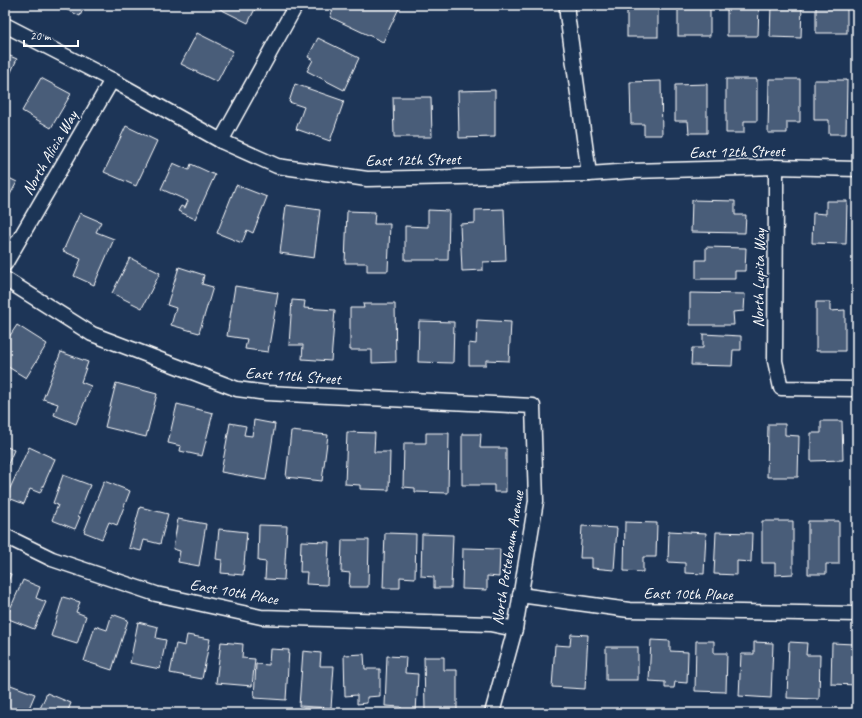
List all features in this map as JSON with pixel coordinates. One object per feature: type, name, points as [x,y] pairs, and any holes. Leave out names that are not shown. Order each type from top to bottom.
[{"type":"street","points":[[221,141],[296,5]]},
{"type":"street","points":[[567,5],[567,14],[590,174]]},
{"type":"street","name":"East 12th Street","points":[[5,25],[112,80],[221,141],[277,166],[367,179],[590,174],[776,167],[857,169]]},
{"type":"street","name":"North Alicia Way","points":[[5,264],[112,80]]},
{"type":"street","name":"North Lupita Way","points":[[776,167],[775,362],[781,388],[857,389]]},
{"type":"street","name":"East 11th Street","points":[[5,279],[92,334],[237,390],[267,393],[534,406]]},
{"type":"street","name":"North Pottebaum Avenue","points":[[492,713],[515,629],[536,501],[534,406]]},
{"type":"street","name":"East 10th Place","points":[[5,536],[52,559],[156,594],[261,617],[490,624],[515,629]]},
{"type":"street","name":"East 10th Place","points":[[520,595],[629,610],[857,614]]},
{"type":"building","points":[[57,5],[85,5],[80,16]]},
{"type":"building","points":[[212,5],[257,5],[248,23]]},
{"type":"building","points":[[335,5],[400,6],[383,42],[330,17]]},
{"type":"building","points":[[627,5],[658,5],[658,37],[627,37]]},
{"type":"building","points":[[678,5],[710,5],[710,36],[678,36]]},
{"type":"building","points":[[727,5],[759,5],[758,36],[727,36]]},
{"type":"building","points":[[771,5],[802,5],[801,38],[770,37]]},
{"type":"building","points":[[816,5],[847,5],[847,33],[816,33]]},
{"type":"building","points":[[197,33],[233,51],[217,82],[181,64]]},
{"type":"building","points":[[318,38],[359,58],[344,90],[307,71],[313,60],[308,57]]},
{"type":"building","points":[[5,54],[17,59],[5,85]]},
{"type":"building","points":[[41,78],[71,94],[51,128],[22,111]]},
{"type":"building","points":[[726,79],[757,79],[757,121],[744,121],[744,133],[726,133]]},
{"type":"building","points":[[769,79],[800,79],[800,122],[787,122],[787,133],[768,133]]},
{"type":"building","points":[[814,80],[847,80],[846,134],[829,134],[829,120],[814,120]]},
{"type":"building","points":[[661,81],[662,135],[644,135],[644,124],[631,124],[630,82]]},
{"type":"building","points":[[295,84],[344,101],[330,141],[296,129],[304,107],[289,102]]},
{"type":"building","points":[[707,84],[707,133],[689,133],[688,121],[675,121],[675,85]]},
{"type":"building","points":[[495,90],[495,137],[459,138],[458,91]]},
{"type":"building","points":[[393,97],[431,97],[432,137],[394,137]]},
{"type":"building","points":[[126,126],[157,141],[136,186],[104,172]]},
{"type":"building","points":[[173,163],[189,170],[191,164],[215,175],[195,219],[178,211],[181,206],[185,208],[188,201],[161,189]]},
{"type":"building","points":[[5,176],[17,182],[5,204]]},
{"type":"building","points":[[236,185],[267,197],[253,233],[247,230],[242,243],[217,233]]},
{"type":"building","points":[[692,200],[735,201],[735,215],[746,215],[745,233],[691,232]]},
{"type":"building","points":[[826,201],[847,201],[846,244],[812,243],[813,213],[826,214]]},
{"type":"building","points":[[286,205],[320,210],[314,258],[280,253]]},
{"type":"building","points":[[504,209],[506,261],[483,262],[483,270],[462,271],[460,224],[475,223],[475,210]]},
{"type":"building","points":[[428,210],[449,211],[448,260],[405,260],[405,226],[428,227]]},
{"type":"building","points":[[347,211],[375,212],[374,224],[390,224],[388,271],[367,271],[367,263],[345,263]]},
{"type":"building","points":[[80,213],[101,222],[96,232],[114,239],[94,285],[74,276],[81,259],[63,251]]},
{"type":"building","points":[[706,247],[746,248],[745,271],[735,271],[735,279],[696,279],[696,260],[706,260]]},
{"type":"building","points":[[130,258],[160,273],[142,308],[112,293]]},
{"type":"building","points":[[179,267],[204,275],[202,284],[213,287],[199,333],[171,325],[176,308],[167,305]]},
{"type":"building","points":[[235,286],[278,293],[268,352],[245,349],[247,339],[227,336]]},
{"type":"building","points":[[690,293],[745,294],[744,311],[733,312],[734,325],[690,325]]},
{"type":"building","points":[[292,300],[305,301],[304,308],[335,310],[331,361],[302,359],[303,345],[289,345]]},
{"type":"building","points":[[816,302],[830,302],[830,311],[845,310],[845,351],[816,351]]},
{"type":"building","points":[[363,304],[395,304],[396,362],[372,363],[372,350],[350,350],[350,308],[364,308]]},
{"type":"building","points":[[477,320],[511,322],[509,361],[486,360],[486,365],[469,365],[469,343],[476,344]]},
{"type":"building","points":[[419,321],[454,322],[453,363],[418,362]]},
{"type":"building","points":[[17,325],[47,344],[26,378],[5,365],[5,343]]},
{"type":"building","points":[[703,334],[741,336],[741,350],[733,350],[732,366],[691,365],[692,348],[703,348]]},
{"type":"building","points":[[61,352],[88,362],[81,382],[91,386],[76,424],[54,415],[58,404],[43,399]]},
{"type":"building","points":[[116,383],[157,394],[146,437],[105,427]]},
{"type":"building","points":[[177,404],[213,413],[202,456],[180,451],[181,446],[168,443]]},
{"type":"building","points":[[254,420],[275,424],[266,480],[221,472],[230,423],[246,426],[244,435],[252,436]]},
{"type":"building","points":[[821,421],[842,421],[843,460],[811,461],[811,433],[821,433]]},
{"type":"building","points":[[855,421],[857,421],[857,462],[855,462]]},
{"type":"building","points":[[768,424],[785,424],[785,435],[799,436],[798,477],[767,477]]},
{"type":"building","points":[[291,431],[328,435],[322,481],[286,477]]},
{"type":"building","points":[[347,432],[375,433],[374,452],[390,452],[389,490],[360,489],[360,485],[345,484]]},
{"type":"building","points":[[426,433],[449,433],[448,493],[415,492],[415,488],[403,487],[404,443],[426,443]]},
{"type":"building","points":[[462,434],[481,434],[480,448],[506,448],[506,492],[494,492],[494,485],[462,485]]},
{"type":"building","points":[[5,446],[14,450],[5,471]]},
{"type":"building","points":[[29,447],[55,459],[40,493],[30,489],[24,504],[6,497]]},
{"type":"building","points":[[63,475],[90,485],[78,516],[80,517],[75,529],[52,520],[58,505],[53,503]]},
{"type":"building","points":[[104,481],[130,491],[117,525],[109,522],[102,539],[84,532]]},
{"type":"building","points":[[140,507],[168,514],[160,544],[144,540],[141,551],[129,548]]},
{"type":"building","points":[[178,519],[206,524],[199,566],[178,562],[180,551],[173,549]]},
{"type":"building","points":[[762,521],[793,521],[793,574],[775,575],[775,563],[762,563]]},
{"type":"building","points":[[808,521],[839,521],[839,564],[826,564],[826,574],[808,574]]},
{"type":"building","points":[[625,522],[657,523],[656,557],[643,557],[643,572],[624,571]]},
{"type":"building","points":[[854,522],[857,522],[857,564],[853,564]]},
{"type":"building","points":[[259,525],[287,526],[284,580],[265,579],[266,562],[258,561]]},
{"type":"building","points":[[582,526],[617,528],[614,570],[592,568],[592,558],[580,558]]},
{"type":"building","points":[[219,529],[247,532],[243,575],[221,573],[222,560],[216,559]]},
{"type":"building","points":[[669,531],[706,533],[704,574],[685,573],[685,563],[668,562]]},
{"type":"building","points":[[716,532],[752,533],[751,562],[737,561],[737,575],[714,574]]},
{"type":"building","points":[[385,533],[416,534],[415,578],[400,577],[400,588],[383,588]]},
{"type":"building","points":[[422,534],[453,535],[451,588],[434,588],[434,577],[421,576]]},
{"type":"building","points":[[342,540],[369,540],[368,587],[349,587],[350,573],[341,572]]},
{"type":"building","points":[[301,541],[329,542],[327,585],[306,584],[307,572],[300,572]]},
{"type":"building","points":[[463,548],[500,549],[499,577],[487,576],[487,590],[462,589]]},
{"type":"building","points":[[5,572],[11,574],[5,589]]},
{"type":"building","points":[[23,580],[40,587],[36,598],[46,602],[34,629],[6,618]]},
{"type":"building","points":[[63,597],[80,602],[76,612],[86,616],[77,644],[51,636]]},
{"type":"building","points":[[112,614],[128,620],[112,670],[84,661],[95,626],[107,630]]},
{"type":"building","points":[[138,622],[158,627],[156,638],[166,640],[160,669],[130,663]]},
{"type":"building","points":[[571,634],[588,635],[585,689],[552,687],[555,645],[570,646]]},
{"type":"building","points":[[187,635],[210,639],[202,679],[170,673],[176,644],[185,646]]},
{"type":"building","points":[[651,640],[670,641],[670,651],[688,652],[687,683],[675,682],[674,688],[665,688],[665,682],[649,681]]},
{"type":"building","points":[[696,641],[714,641],[714,653],[727,653],[726,692],[695,691]]},
{"type":"building","points":[[221,642],[243,644],[242,658],[255,659],[252,686],[216,683]]},
{"type":"building","points":[[754,642],[773,643],[771,698],[739,696],[741,654],[754,654]]},
{"type":"building","points":[[789,642],[807,643],[806,655],[820,655],[819,699],[787,698]]},
{"type":"building","points":[[832,643],[854,644],[854,658],[857,658],[857,685],[831,684]]},
{"type":"building","points":[[606,647],[638,647],[638,680],[606,680]]},
{"type":"building","points":[[270,649],[289,650],[286,700],[254,698],[256,664],[269,665]]},
{"type":"building","points":[[303,651],[321,653],[320,666],[334,666],[331,708],[299,706]]},
{"type":"building","points":[[364,654],[365,669],[380,669],[380,696],[367,697],[367,703],[357,704],[357,695],[345,696],[344,655]]},
{"type":"building","points":[[387,656],[406,657],[405,673],[418,674],[416,713],[401,713],[401,707],[385,706]]},
{"type":"building","points":[[424,657],[444,657],[444,670],[457,670],[457,711],[425,711]]},
{"type":"building","points":[[8,684],[35,694],[27,713],[5,713],[5,692]]},
{"type":"building","points":[[47,693],[71,703],[67,713],[38,713]]}]
